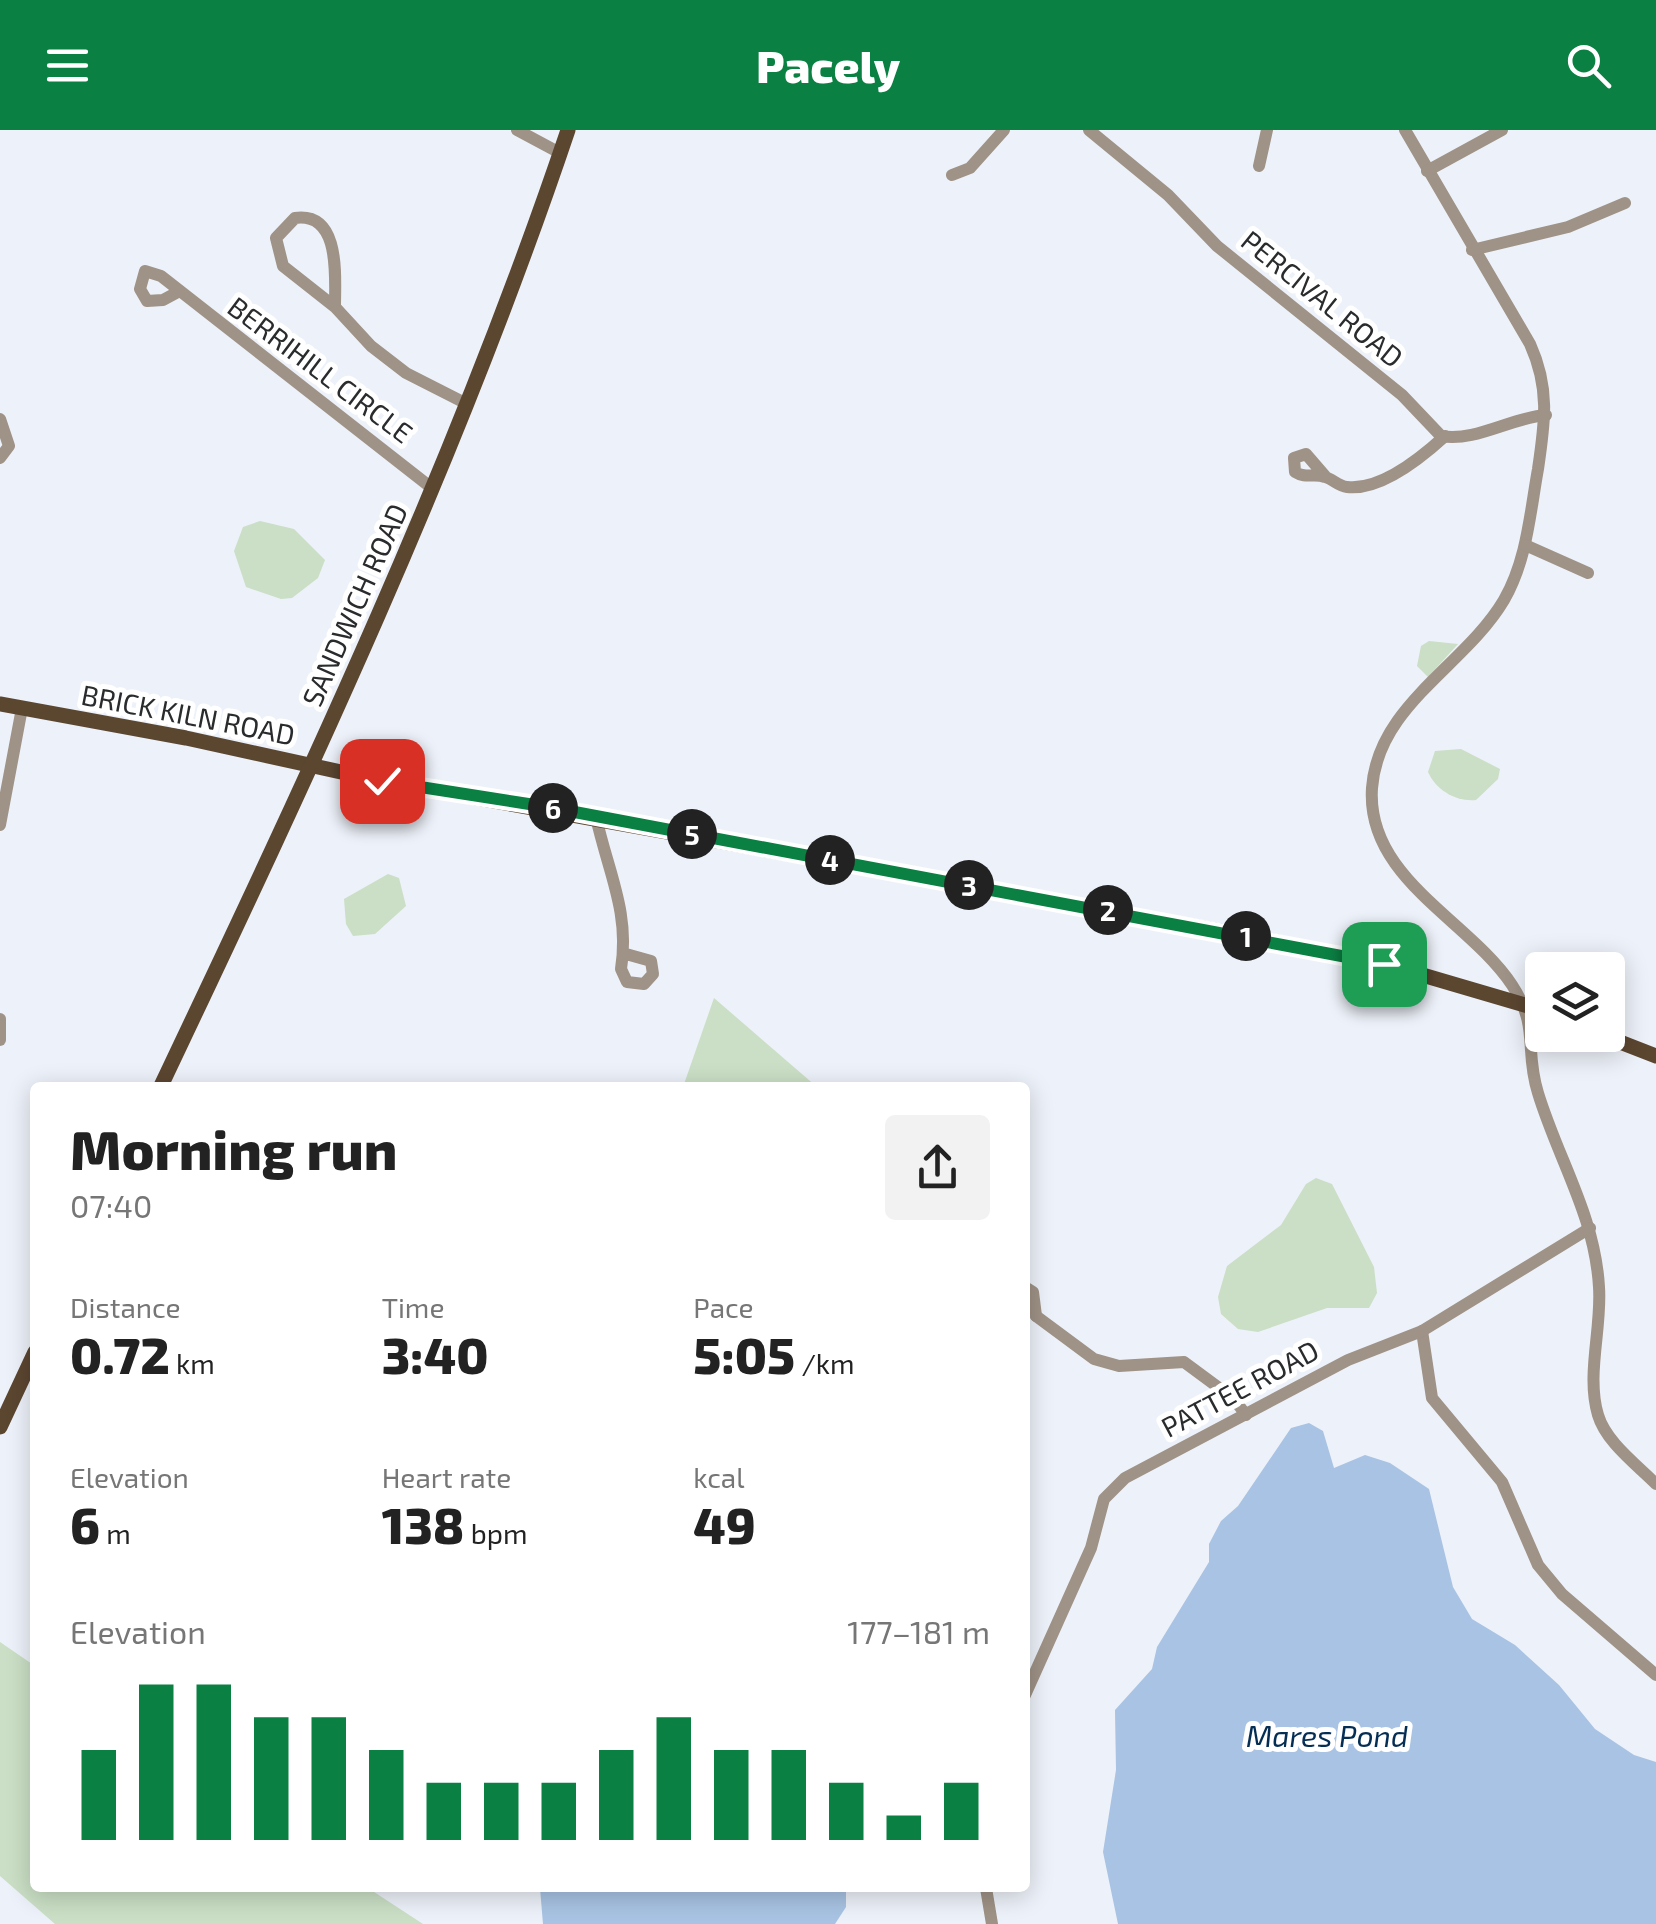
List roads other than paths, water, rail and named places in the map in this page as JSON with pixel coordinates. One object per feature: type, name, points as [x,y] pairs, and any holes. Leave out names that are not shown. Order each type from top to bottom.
[{"type":"main road","name":"SANDWICH ROAD","points":[[163,1082],[312,764],[432,488],[568,130]]},
{"type":"main road","name":"BRICK KILN ROAD","points":[[0,704],[382,781],[596,816],[1314,950],[1401,968],[1524,1004]]},
{"type":"main road","points":[[1625,1044],[1656,1056]]},
{"type":"main road","points":[[0,1427],[30,1363]]},
{"type":"street","points":[[516,130],[560,153]]},
{"type":"street","points":[[952,175],[970,168],[1004,130]]},
{"type":"street","name":"PERCIVAL ROAD","points":[[1089,130],[1168,195],[1217,246],[1402,395],[1445,436]]},
{"type":"street","points":[[1259,166],[1267,130]]},
{"type":"street","points":[[1405,130],[1541,368],[1547,392],[1546,416],[1525,545],[1502,604],[1400,714],[1384,743],[1372,787],[1374,820],[1388,853],[1494,960],[1530,1018],[1536,1088],[1590,1228],[1600,1286],[1597,1412],[1614,1442],[1656,1484]]},
{"type":"street","points":[[1427,171],[1502,130]]},
{"type":"street","points":[[1472,250],[1568,227],[1624,203]]},
{"type":"street","points":[[336,307],[330,236],[315,220],[295,218],[279,230],[278,257],[294,278],[336,307],[395,367],[467,404]]},
{"type":"street","name":"BERRIHILL CIRCLE","points":[[176,292],[432,488]]},
{"type":"street","points":[[1325,476],[1345,487],[1372,482],[1413,462],[1445,436],[1470,436],[1519,417],[1546,416]]},
{"type":"street","points":[[0,419],[10,446],[0,458]]},
{"type":"street","points":[[1525,545],[1588,573]]},
{"type":"street","points":[[0,825],[22,708]]},
{"type":"street","points":[[596,816],[620,898],[626,954]]},
{"type":"street","points":[[0,1019],[0,1040]]},
{"type":"street","name":"PATTEE ROAD","points":[[1030,1684],[1091,1548],[1104,1499],[1125,1478],[1348,1360],[1422,1332],[1590,1228]]},
{"type":"street","points":[[1030,1290],[1030,1317],[1094,1359],[1119,1366],[1177,1359],[1234,1399],[1246,1416]]},
{"type":"street","points":[[1422,1332],[1432,1398],[1502,1482],[1538,1565],[1562,1594],[1656,1675]]},
{"type":"street","points":[[987,1892],[992,1924]]},
{"type":"water","name":"Mares Pond","points":[[1309,1423],[1323,1431],[1334,1468],[1365,1455],[1390,1463],[1429,1489],[1453,1587],[1472,1619],[1515,1645],[1559,1685],[1595,1729],[1634,1755],[1656,1762],[1656,1924],[1118,1924],[1103,1852],[1116,1770],[1115,1710],[1152,1669],[1157,1647],[1209,1562],[1209,1544],[1221,1521],[1238,1506],[1291,1428]]},
{"type":"water","points":[[540,1892],[846,1892],[846,1907],[835,1924],[543,1924]]}]
